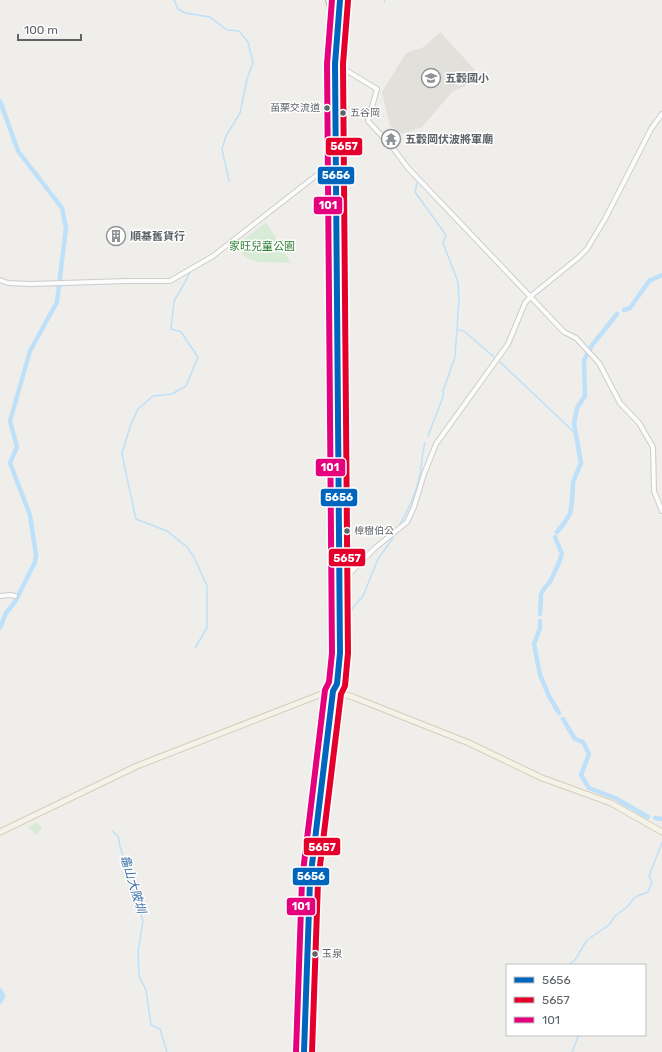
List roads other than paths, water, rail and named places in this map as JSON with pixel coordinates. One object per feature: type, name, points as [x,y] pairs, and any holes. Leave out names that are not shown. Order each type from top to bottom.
[{"type":"highway","points":[[329,0],[332,11]]},
{"type":"highway","points":[[338,20],[341,0]]},
{"type":"main road","points":[[333,0],[329,60],[330,165],[340,581],[340,653],[337,684],[333,691]]},
{"type":"main road","points":[[333,287],[335,64],[338,20]]},
{"type":"main road","points":[[331,31],[338,32]]},
{"type":"main road","points":[[304,1052],[310,881],[333,691],[335,384]]},
{"type":"main road","points":[[0,832],[137,766],[333,691],[353,697],[470,743],[542,778],[611,803],[662,832]]},
{"type":"street","points":[[329,60],[377,89],[368,121],[393,148],[408,168],[532,296],[564,332],[576,338],[599,363],[620,403],[639,423],[653,447],[654,492],[662,511]]},
{"type":"street","points":[[334,581],[340,581],[349,574],[375,548],[407,522],[414,507],[424,474],[436,444],[508,344],[525,303],[587,249],[605,220],[651,129],[662,114]]},
{"type":"street","points":[[0,280],[8,283],[30,284],[127,280],[170,281],[213,256],[335,162]]},
{"type":"street","points":[[0,596],[16,596]]},
{"type":"waterway","name":"龜山大陂圳","points":[[174,0],[178,9],[185,13],[210,17],[227,30],[239,31],[248,42],[253,63],[247,79],[240,113],[226,136],[222,149],[229,181]]},
{"type":"waterway","points":[[0,101],[18,151],[62,208],[66,228],[57,302],[30,351],[10,421],[17,447],[10,463],[30,515],[36,555],[35,562],[15,602],[6,613],[0,628]]},
{"type":"waterway","points":[[417,183],[415,192],[446,235],[443,243],[458,282],[459,299],[455,357],[443,391],[443,397],[428,436]]},
{"type":"waterway","name":"龜山大陂圳","points":[[190,272],[174,301],[171,329],[181,332],[198,357],[186,386],[172,394],[153,396],[138,409],[131,424],[122,453],[136,519],[167,531],[187,547],[194,557],[207,586],[207,628],[195,648]]},
{"type":"waterway","points":[[624,310],[630,308],[649,281],[662,275]]},
{"type":"waterway","points":[[557,532],[570,514],[573,482],[581,463],[574,424],[577,408],[585,396],[584,360],[593,344],[617,314]]},
{"type":"waterway","points":[[458,330],[464,331],[494,357]]},
{"type":"waterway","points":[[500,362],[576,434]]},
{"type":"waterway","points":[[400,524],[417,487],[425,443]]},
{"type":"waterway","points":[[540,614],[541,594],[550,582],[562,554],[555,537]]},
{"type":"waterway","points":[[350,624],[350,614],[354,606],[363,596],[378,559],[393,538]]},
{"type":"waterway","points":[[540,621],[540,628],[534,644],[540,675],[549,696],[559,713]]},
{"type":"waterway","points":[[563,719],[575,739],[583,742],[589,754],[581,775],[589,788],[615,798],[648,817]]},
{"type":"waterway","points":[[655,818],[662,819]]},
{"type":"waterway","name":"龜山大陂圳","points":[[112,831],[118,836],[131,886],[143,921],[138,952],[139,976],[146,990],[151,1025],[160,1029],[167,1052]]},
{"type":"waterway","points":[[569,964],[575,960],[587,940],[609,925],[615,916],[627,907],[635,897],[648,892],[652,882],[649,876],[662,843]]},
{"type":"waterway","points":[[0,990],[3,996],[0,1002]]},
{"type":"waterway","points":[[572,1052],[579,1036]]},
{"type":"place","name":"五穀國小","points":[[431,78]]},
{"type":"place","name":"苗栗交流道","points":[[327,108]]},
{"type":"place","name":"五谷岡","points":[[343,113]]},
{"type":"place","name":"五穀岡伏波將軍廟","points":[[391,139]]},
{"type":"place","name":"順基舊貨行","points":[[116,236]]},
{"type":"place","name":"樟樹伯公","points":[[347,531]]},
{"type":"place","name":"玉泉","points":[[315,954]]},
{"type":"park label","name":"家旺兒童公園","points":[[262,246]]}]
